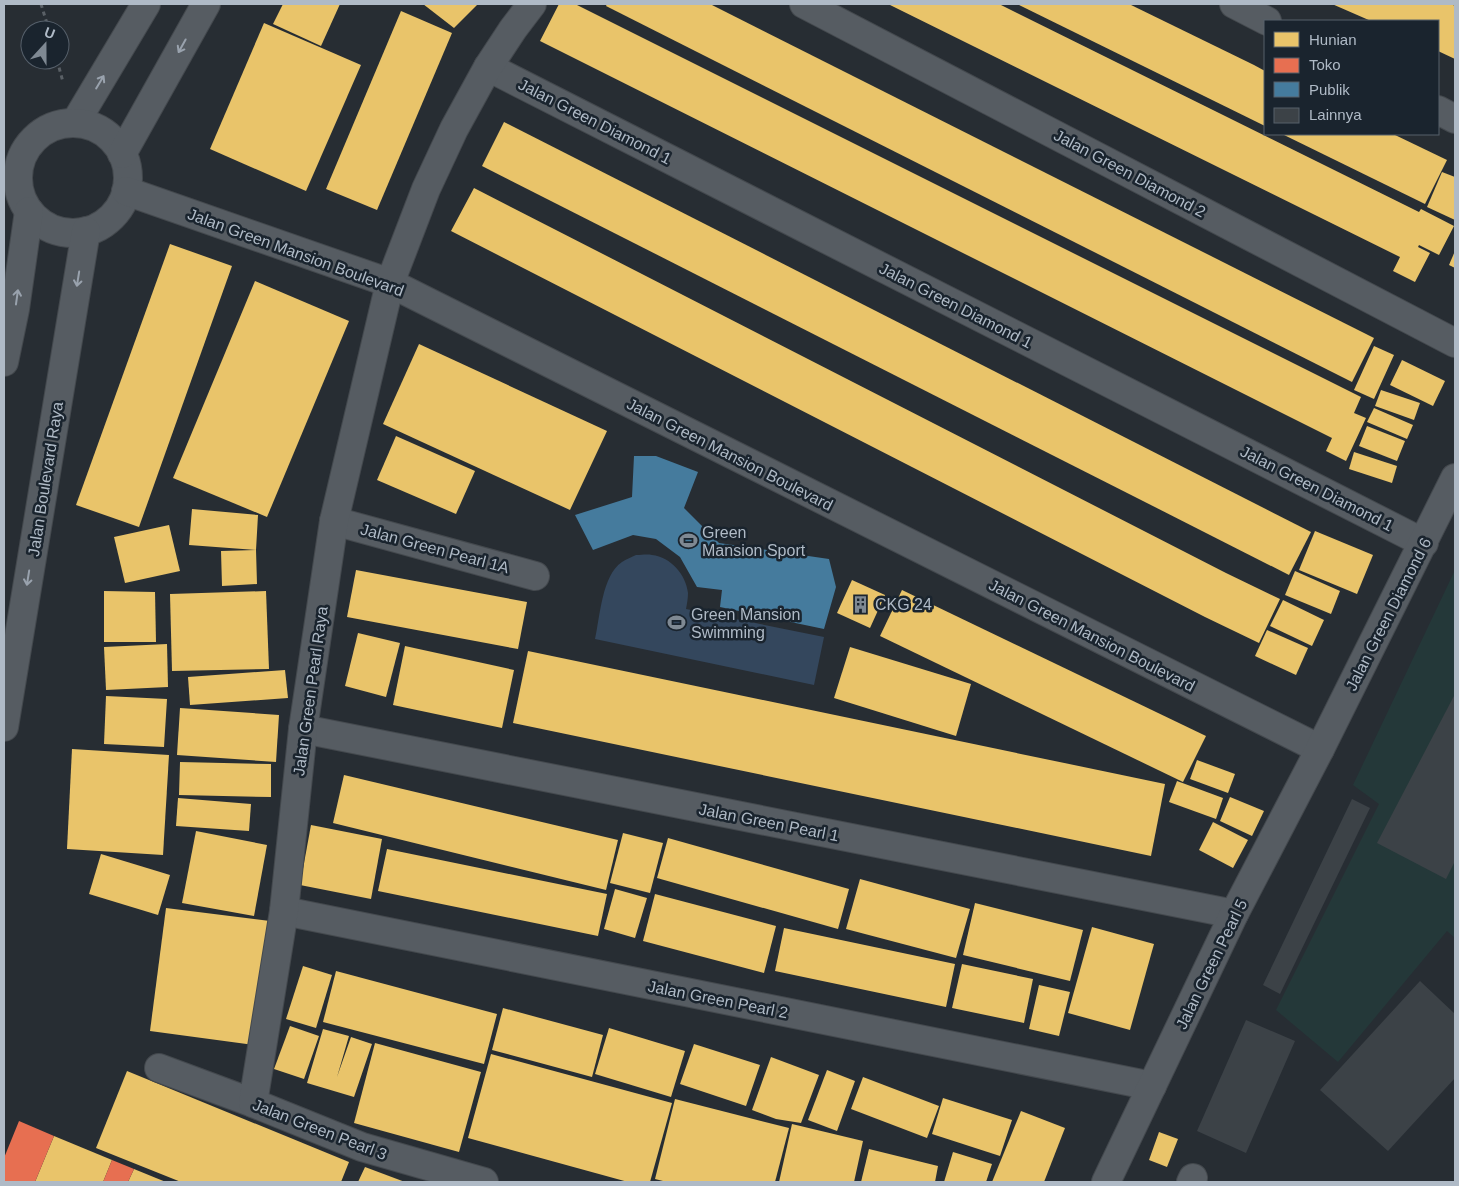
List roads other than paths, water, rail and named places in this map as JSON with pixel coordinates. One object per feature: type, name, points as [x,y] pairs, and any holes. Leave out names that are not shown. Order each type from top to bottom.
[{"type":"street","points":[[75,124],[146,4]]},
{"type":"street","points":[[122,154],[206,4]]},
{"type":"street","name":"Jalan Green Pearl Raya","points":[[253,1103],[284,911],[303,729],[334,521],[390,283],[426,189],[454,130],[488,67],[532,4]]},
{"type":"street","name":"Jalan Green Diamond 2","points":[[804,4],[1455,343]]},
{"type":"street","points":[[1234,4],[1265,20]]},
{"type":"street","name":"Jalan Green Diamond 1","points":[[488,67],[1424,543]]},
{"type":"street","points":[[1439,111],[1455,119]]},
{"type":"street","points":[[75,124],[91,127],[112,140],[122,154],[128,172],[123,201],[112,217],[86,231],[70,233],[55,230],[41,222],[29,211],[20,194],[18,175],[22,157],[39,134],[56,126],[75,124]]},
{"type":"street","name":"Jalan Green Mansion Boulevard","points":[[126,191],[390,283],[1320,749]]},
{"type":"street","points":[[4,362],[15,309],[29,211]]},
{"type":"street","name":"Jalan Boulevard Raya","points":[[4,727],[86,231]]},
{"type":"street","name":"Jalan Green Diamond 6","points":[[1320,749],[1455,478]]},
{"type":"street","name":"Jalan Green Pearl 1A","points":[[334,521],[536,576]]},
{"type":"street","name":"Jalan Green Pearl 1","points":[[303,729],[1234,914]]},
{"type":"street","name":"Jalan Green Pearl 5","points":[[1106,1182],[1234,914],[1320,749]]},
{"type":"street","name":"Jalan Green Pearl 2","points":[[284,911],[1152,1086]]},
{"type":"street","name":"Jalan Green Pearl 3","points":[[160,1068],[362,1147],[484,1182]]},
{"type":"water","name":"Green Mansion Swimming","points":[[636,555],[659,556],[676,568],[687,586],[686,609],[824,637],[814,685],[595,639],[603,597],[610,576],[622,562]]},
{"type":"place","name":"Green Mansion Sport","points":[[688,541]]},
{"type":"place","name":"CKG 24","points":[[861,604]]},
{"type":"place","name":"Green Mansion Swimming","points":[[677,623]]}]
